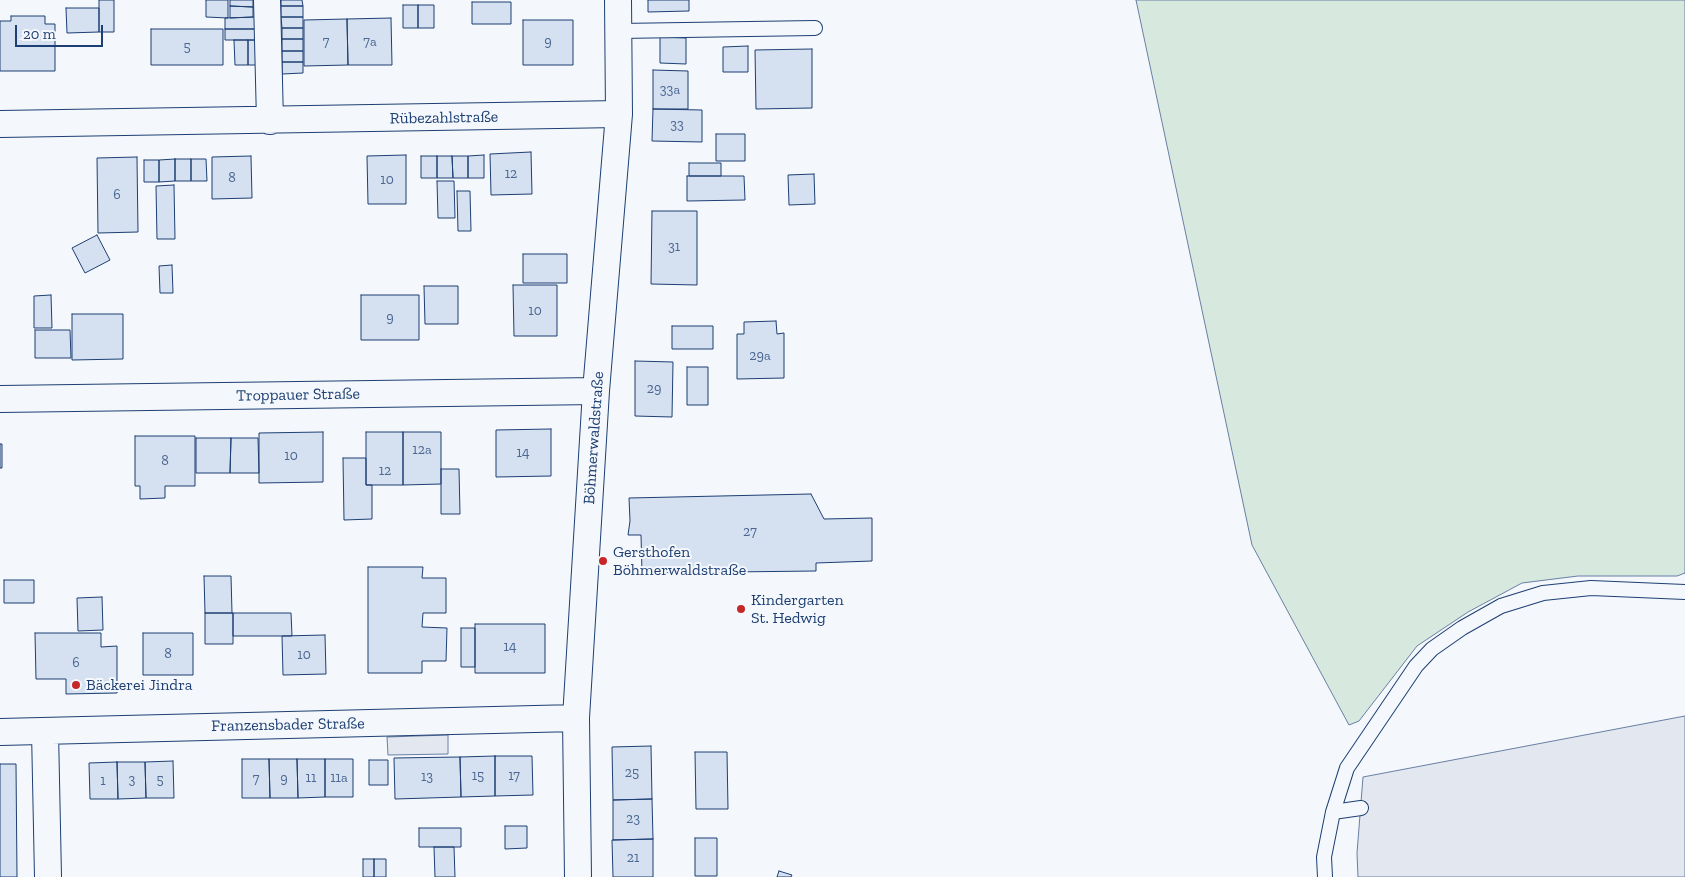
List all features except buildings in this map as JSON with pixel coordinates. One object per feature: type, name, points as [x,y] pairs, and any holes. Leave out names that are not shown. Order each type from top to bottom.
[{"type":"street","points":[[267,0],[270,120]]},
{"type":"street","name":"Böhmerwaldstraße","points":[[578,877],[576,718],[596,391],[619,114],[618,0]]},
{"type":"street","name":"Rübezahlstraße","points":[[0,124],[619,114]]},
{"type":"street","name":"Troppauer Straße","points":[[0,399],[596,391]]},
{"type":"street","name":"Franzensbader Straße","points":[[0,732],[576,718]]},
{"type":"street","points":[[45,731],[48,877]]},
{"type":"lane","points":[[619,31],[815,28]]},
{"type":"lane","points":[[1324,877],[1324,857],[1334,812],[1347,768],[1416,666],[1432,649],[1462,628],[1501,606],[1543,593],[1591,588],[1685,592]]},
{"type":"lane","points":[[1334,812],[1361,808]]},
{"type":"shaded area","points":[[1136,0],[1685,0],[1685,573],[1677,576],[1578,576],[1522,583],[1468,612],[1417,646],[1359,721],[1349,725],[1252,545]]},
{"type":"shaded area","points":[[1685,716],[1685,877],[1358,877],[1357,853],[1363,777]]},
{"type":"shaded area","points":[[448,735],[448,754],[388,755],[387,737]]},
{"type":"place","name":"Gersthofen Böhmerwaldstraße","points":[[603,561]]},
{"type":"place","name":"Kindergarten St. Hedwig","points":[[741,609]]},
{"type":"place","name":"Bäckerei Jindra","points":[[76,685]]}]
